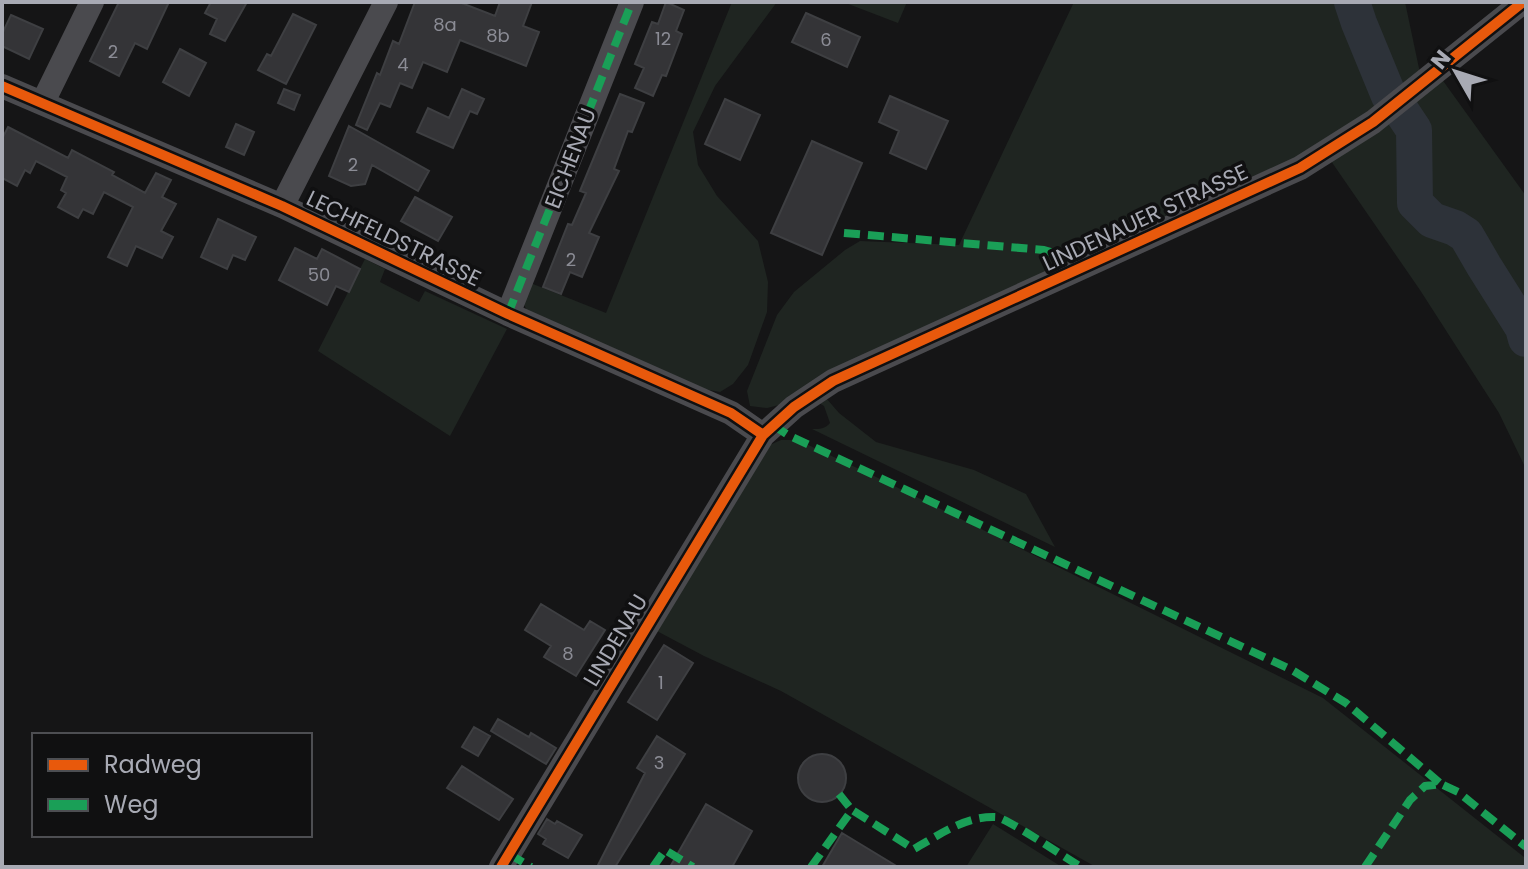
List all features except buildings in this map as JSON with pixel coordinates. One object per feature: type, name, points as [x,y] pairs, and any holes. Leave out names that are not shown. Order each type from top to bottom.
[{"type":"street","points":[[43,102],[92,2]]},
{"type":"street","points":[[282,206],[386,2]]},
{"type":"street","name":"EICHENAU","points":[[508,314],[632,2]]},
{"type":"street","name":"LINDENAUER STRASSE","points":[[763,435],[794,407],[833,381],[1300,168],[1373,122],[1523,2]]},
{"type":"street","name":"LECHFELDSTRASSE","points":[[2,86],[282,206],[508,314],[731,413],[763,435]]},
{"type":"street","name":"LINDENAU","points":[[501,867],[763,435]]},
{"type":"shaded area","points":[[732,2],[777,2],[715,86],[693,132],[698,165],[717,196],[758,241],[768,282],[767,312],[748,365],[733,384],[720,392],[704,389],[528,313],[522,300],[528,282],[606,313]]},
{"type":"shaded area","points":[[843,2],[907,2],[898,23]]},
{"type":"shaded area","points":[[1074,2],[1405,2],[1420,73],[1352,128],[1294,159],[1244,180],[779,405],[767,408],[750,406],[747,391],[777,315],[794,292],[845,250],[860,241],[959,245]]},
{"type":"shaded area","points":[[1441,78],[1526,196],[1526,469],[1499,413],[1420,290],[1331,161]]},
{"type":"shaded area","points":[[365,259],[385,269],[380,282],[419,302],[425,291],[507,329],[450,436],[318,351]]},
{"type":"shaded area","points":[[826,398],[839,413],[876,442],[974,470],[1026,494],[1055,547],[812,429],[830,423],[824,406],[819,403]]},
{"type":"shaded area","points":[[781,440],[802,442],[872,475],[1323,698],[1524,857],[1526,867],[1096,867],[781,691],[655,630],[765,447]]},
{"type":"shaded area","points":[[822,754],[831,755],[839,761],[845,769],[845,787],[839,795],[831,801],[822,802],[813,801],[805,795],[799,787],[798,778],[799,769],[805,761],[813,755]]},
{"type":"shaded area","points":[[993,824],[1062,867],[966,867]]},
{"type":"waterway","points":[[1352,2],[1389,96]]},
{"type":"waterway","points":[[1402,112],[1414,130],[1415,203],[1432,220],[1466,235],[1523,328],[1526,339]]},
{"type":"marked path","points":[[508,314],[632,2]]},
{"type":"marked path","points":[[844,233],[1044,250],[1073,259],[1082,267]]},
{"type":"marked path","points":[[773,425],[788,435],[1292,670],[1346,703],[1441,784]]},
{"type":"marked path","points":[[1365,867],[1410,800],[1425,786],[1441,784],[1458,792],[1526,847]]},
{"type":"marked path","points":[[839,794],[852,810]]},
{"type":"marked path","points":[[811,867],[852,810],[914,849],[963,823],[995,817],[1081,867]]},
{"type":"marked path","points":[[653,867],[665,850],[693,867]]},
{"type":"marked path","points":[[509,854],[531,867]]},
{"type":"cycle path","points":[[501,867],[763,435],[794,407],[833,381],[1300,168],[1373,122],[1523,2]]},
{"type":"cycle path","points":[[2,86],[282,206],[508,314],[731,413],[763,435]]}]
